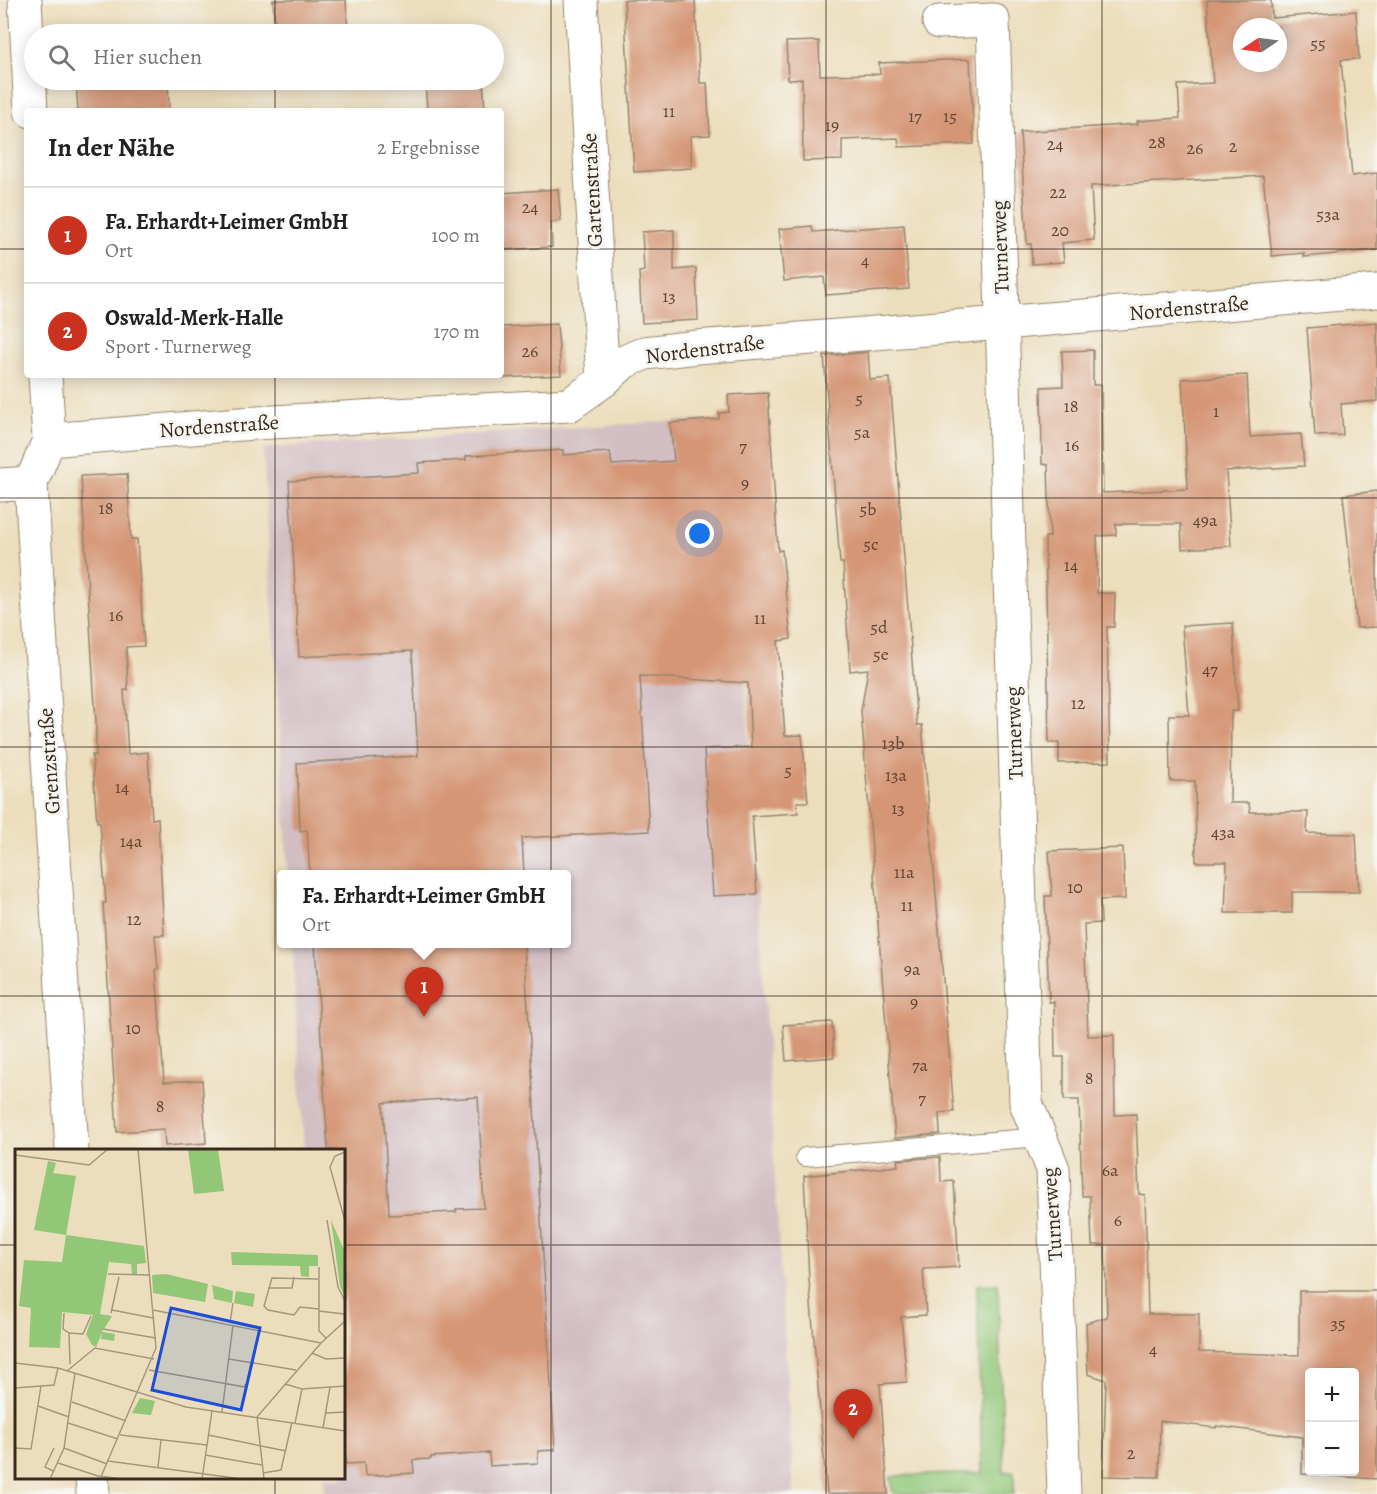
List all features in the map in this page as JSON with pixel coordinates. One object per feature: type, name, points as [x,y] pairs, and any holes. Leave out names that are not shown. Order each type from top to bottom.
[{"type":"street","points":[[25,0],[26,24]]},
{"type":"street","name":"Gartenstraße","points":[[581,0],[603,381]]},
{"type":"street","name":"Turnerweg","points":[[939,22],[993,20],[1026,1103],[1053,1169],[1064,1494]]},
{"type":"street","points":[[30,90],[31,108]]},
{"type":"street","name":"Nordenstraße","points":[[49,440],[240,424],[569,405],[603,381],[624,362],[645,353],[1377,291]]},
{"type":"street","name":"Grenzstraße","points":[[45,378],[49,440],[16,484],[72,1149]]},
{"type":"street","points":[[92,1479],[93,1494]]},
{"type":"lane","points":[[805,1156],[1040,1137]]},
{"type":"shaded area","points":[[703,419],[719,681],[745,680],[794,1494],[325,1494],[324,1479],[345,1479],[345,1149],[304,1149],[292,948],[571,948],[571,870],[288,870],[263,448]]},
{"type":"green space","points":[[998,1284],[1004,1472],[1014,1472],[1014,1494],[893,1494],[891,1476],[982,1473],[977,1285]]},
{"type":"building","points":[[273,0],[346,0],[347,24],[275,24]]},
{"type":"building","points":[[624,0],[695,0],[700,83],[707,83],[710,135],[690,136],[692,168],[634,172]]},
{"type":"building","points":[[1207,0],[1271,0],[1272,18],[1356,11],[1359,59],[1341,60],[1352,176],[1377,173],[1377,250],[1304,257],[1304,253],[1272,256],[1263,176],[1091,186],[1094,240],[1062,243],[1064,262],[1032,264],[1031,244],[1027,244],[1020,132],[1138,124],[1137,121],[1180,118],[1178,85],[1213,83]]},
{"type":"building","points":[[819,41],[820,75],[880,74],[879,63],[970,59],[974,144],[899,147],[898,138],[842,140],[842,160],[803,161],[802,79],[788,80],[786,42]]},
{"type":"building","points":[[77,90],[168,90],[169,108],[78,108]]},
{"type":"building","points":[[426,90],[484,90],[485,108],[427,108]]},
{"type":"building","points":[[558,189],[561,221],[551,222],[552,247],[504,250],[504,193]]},
{"type":"building","points":[[904,225],[909,289],[826,295],[824,277],[784,281],[779,229],[812,226],[813,232]]},
{"type":"building","points":[[674,230],[674,270],[696,268],[698,320],[642,323],[639,272],[644,271],[642,232]]},
{"type":"building","points":[[1377,322],[1377,401],[1341,404],[1343,435],[1315,436],[1307,328]]},
{"type":"building","points":[[557,324],[561,375],[504,378],[504,327]]},
{"type":"building","points":[[1093,350],[1093,385],[1101,385],[1103,493],[1188,489],[1182,379],[1247,375],[1250,437],[1301,434],[1304,466],[1226,471],[1231,546],[1182,549],[1181,524],[1116,524],[1116,535],[1097,536],[1097,593],[1115,593],[1114,627],[1107,627],[1110,762],[1059,763],[1059,743],[1049,743],[1045,537],[1050,537],[1048,465],[1042,464],[1041,387],[1063,386],[1062,351]]},
{"type":"building","points":[[868,352],[870,380],[890,378],[917,725],[922,725],[954,1112],[939,1113],[940,1134],[895,1138],[861,711],[868,669],[850,671],[843,563],[840,563],[824,356]]},
{"type":"building","points":[[768,393],[778,551],[782,550],[791,639],[778,641],[785,736],[802,735],[808,802],[797,802],[798,813],[752,816],[757,894],[713,896],[704,749],[751,747],[748,683],[640,676],[649,831],[522,838],[524,870],[310,870],[307,830],[300,831],[297,763],[418,756],[412,651],[299,657],[289,481],[419,473],[418,463],[466,460],[466,456],[563,450],[563,455],[610,452],[612,465],[674,461],[670,423],[719,419],[719,413],[729,412],[728,395]]},
{"type":"building","points":[[127,474],[131,539],[137,539],[144,646],[126,647],[128,690],[124,690],[128,754],[148,752],[152,819],[158,818],[164,935],[155,935],[164,1082],[202,1080],[206,1143],[165,1146],[164,1129],[117,1132],[103,903],[106,903],[92,755],[96,755],[96,723],[81,476]]},
{"type":"building","points":[[1377,491],[1377,627],[1357,628],[1343,495]]},
{"type":"building","points":[[1233,623],[1238,711],[1231,711],[1230,803],[1249,803],[1250,812],[1308,812],[1307,833],[1356,834],[1359,892],[1292,892],[1292,913],[1225,913],[1227,862],[1196,862],[1195,781],[1170,781],[1169,715],[1189,715],[1182,626]]},
{"type":"building","points":[[1123,848],[1125,899],[1100,900],[1101,923],[1084,924],[1088,1036],[1114,1035],[1115,1115],[1136,1114],[1139,1194],[1145,1195],[1148,1314],[1199,1314],[1199,1352],[1299,1355],[1299,1291],[1377,1291],[1377,1479],[1332,1476],[1359,1476],[1359,1368],[1305,1368],[1305,1474],[1302,1474],[1302,1437],[1160,1421],[1159,1477],[1103,1476],[1106,1380],[1088,1374],[1086,1323],[1107,1317],[1105,1245],[1092,1245],[1090,1196],[1082,1196],[1079,1100],[1064,1100],[1064,1057],[1055,1057],[1054,1002],[1049,1002],[1045,896],[1052,896],[1049,851]]},
{"type":"building","points":[[315,948],[524,948],[555,1450],[538,1451],[538,1463],[490,1466],[489,1453],[431,1457],[431,1459],[413,1460],[414,1473],[365,1476],[364,1463],[346,1464],[345,1149],[328,1149]],"holes":[[[478,1097],[484,1208],[456,1209],[456,1212],[389,1215],[383,1103]]]},
{"type":"building","points":[[832,1022],[834,1057],[786,1061],[783,1025]]},
{"type":"building","points":[[940,1157],[941,1182],[954,1181],[959,1267],[923,1269],[926,1315],[901,1317],[907,1382],[880,1384],[888,1494],[827,1494],[809,1280],[804,1176],[898,1166],[897,1160]]},
{"type":"place","name":"Fa. Erhardt+Leimer GmbH","points":[[424,1017]]},
{"type":"place","name":"Oswald-Merk-Halle","points":[[853,1439]]}]
